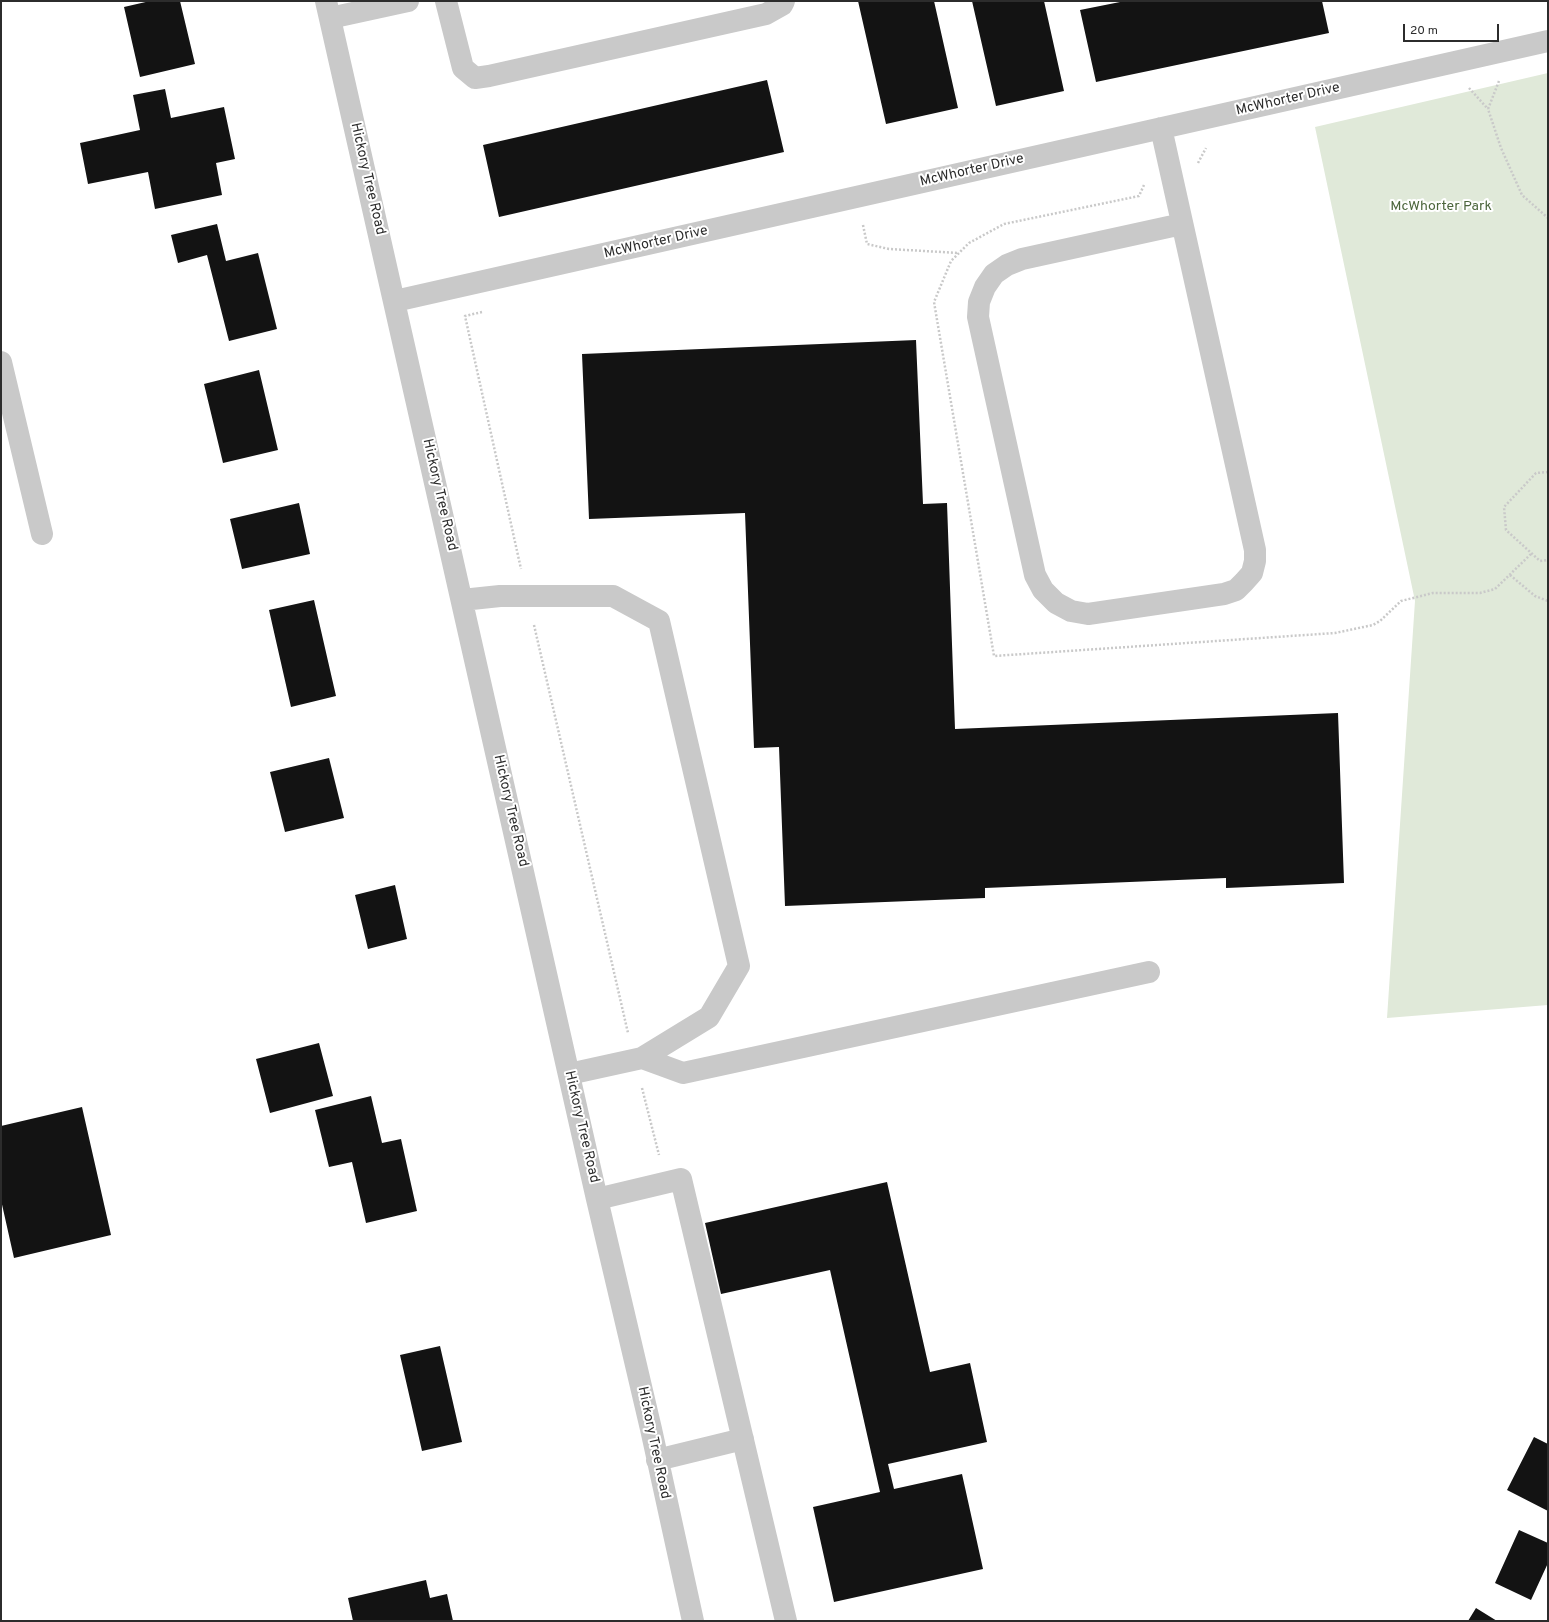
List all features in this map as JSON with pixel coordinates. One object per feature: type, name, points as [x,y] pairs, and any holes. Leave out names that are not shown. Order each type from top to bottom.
[{"type":"street","points":[[328,10],[408,1]]},
{"type":"street","points":[[446,1],[463,68],[476,78],[766,14],[782,5],[784,1]]},
{"type":"street","name":"Hickory Tree Road","points":[[328,10],[597,1199],[651,1429],[693,1621]]},
{"type":"street","name":"McWhorter Drive","points":[[395,301],[1548,41]]},
{"type":"street","points":[[1161,128],[1255,550],[1255,561],[1252,573],[1236,590],[1224,594],[1088,614],[1071,611],[1052,599],[1044,590],[1035,575],[978,317],[979,302],[984,287],[989,280],[1007,264],[1022,259],[1182,224]]},
{"type":"street","points":[[1,362],[42,534]]},
{"type":"street","points":[[462,600],[500,596],[613,596],[659,621],[739,966],[709,1017],[642,1058],[569,1074]]},
{"type":"street","points":[[642,1058],[683,1073],[1149,972]]},
{"type":"street","points":[[597,1199],[681,1179],[786,1621]]},
{"type":"street","points":[[657,1460],[742,1439]]},
{"type":"path","points":[[1488,109],[1501,75]]},
{"type":"path","points":[[1465,83],[1488,109],[1501,148],[1522,194],[1548,218]]},
{"type":"path","points":[[1170,170],[1148,175],[1139,196],[1004,224],[969,243],[951,261],[934,302],[994,656],[1335,633],[1380,621],[1401,601],[1433,593],[1480,593],[1495,589],[1532,553]]},
{"type":"path","points":[[1548,472],[1536,473],[1504,507],[1506,530],[1540,561],[1548,560]]},
{"type":"path","points":[[1510,575],[1535,596],[1548,601]]},
{"type":"green space","name":"McWhorter Park","points":[[1548,73],[1548,1005],[1387,1018],[1415,601],[1315,127]]},
{"type":"building","points":[[150,1],[180,1],[195,64],[140,77],[124,7]]},
{"type":"building","points":[[858,1],[934,1],[958,108],[886,124]]},
{"type":"building","points":[[972,1],[1044,1],[1064,91],[996,106]]},
{"type":"building","points":[[1125,1],[1322,1],[1329,33],[1096,82],[1080,10]]},
{"type":"building","points":[[767,80],[784,152],[499,217],[483,145]]},
{"type":"building","points":[[165,89],[171,118],[224,107],[235,159],[216,163],[222,195],[155,209],[148,172],[88,184],[80,143],[140,130],[133,95]]},
{"type":"building","points":[[217,224],[226,261],[258,253],[277,329],[229,341],[207,255],[178,263],[171,235]]},
{"type":"building","points":[[916,340],[923,504],[947,503],[955,729],[1338,713],[1344,883],[1226,888],[1226,878],[985,888],[985,898],[785,906],[779,747],[754,748],[745,513],[589,519],[582,354]]},
{"type":"building","points":[[259,370],[278,450],[223,463],[204,384]]},
{"type":"building","points":[[299,503],[310,554],[242,569],[230,519]]},
{"type":"building","points":[[314,600],[336,696],[291,707],[269,610]]},
{"type":"building","points":[[329,758],[344,818],[285,832],[270,772]]},
{"type":"building","points":[[395,885],[407,939],[368,949],[355,895]]},
{"type":"building","points":[[319,1043],[333,1096],[270,1113],[256,1059]]},
{"type":"building","points":[[371,1096],[382,1143],[401,1139],[417,1211],[366,1223],[352,1162],[329,1167],[315,1110]]},
{"type":"building","points":[[82,1107],[111,1235],[14,1258],[1,1200],[1,1126]]},
{"type":"building","points":[[887,1182],[930,1372],[970,1363],[987,1442],[888,1464],[894,1489],[962,1474],[983,1569],[834,1602],[813,1507],[880,1492],[830,1270],[721,1294],[705,1223]]},
{"type":"building","points":[[440,1346],[462,1442],[422,1451],[400,1355]]},
{"type":"building","points":[[1534,1437],[1548,1444],[1548,1511],[1507,1490]]},
{"type":"building","points":[[1519,1530],[1548,1543],[1548,1563],[1531,1600],[1495,1583]]},
{"type":"building","points":[[426,1580],[430,1598],[447,1594],[453,1621],[353,1621],[348,1598]]},
{"type":"building","points":[[1476,1608],[1497,1621],[1468,1621]]}]
